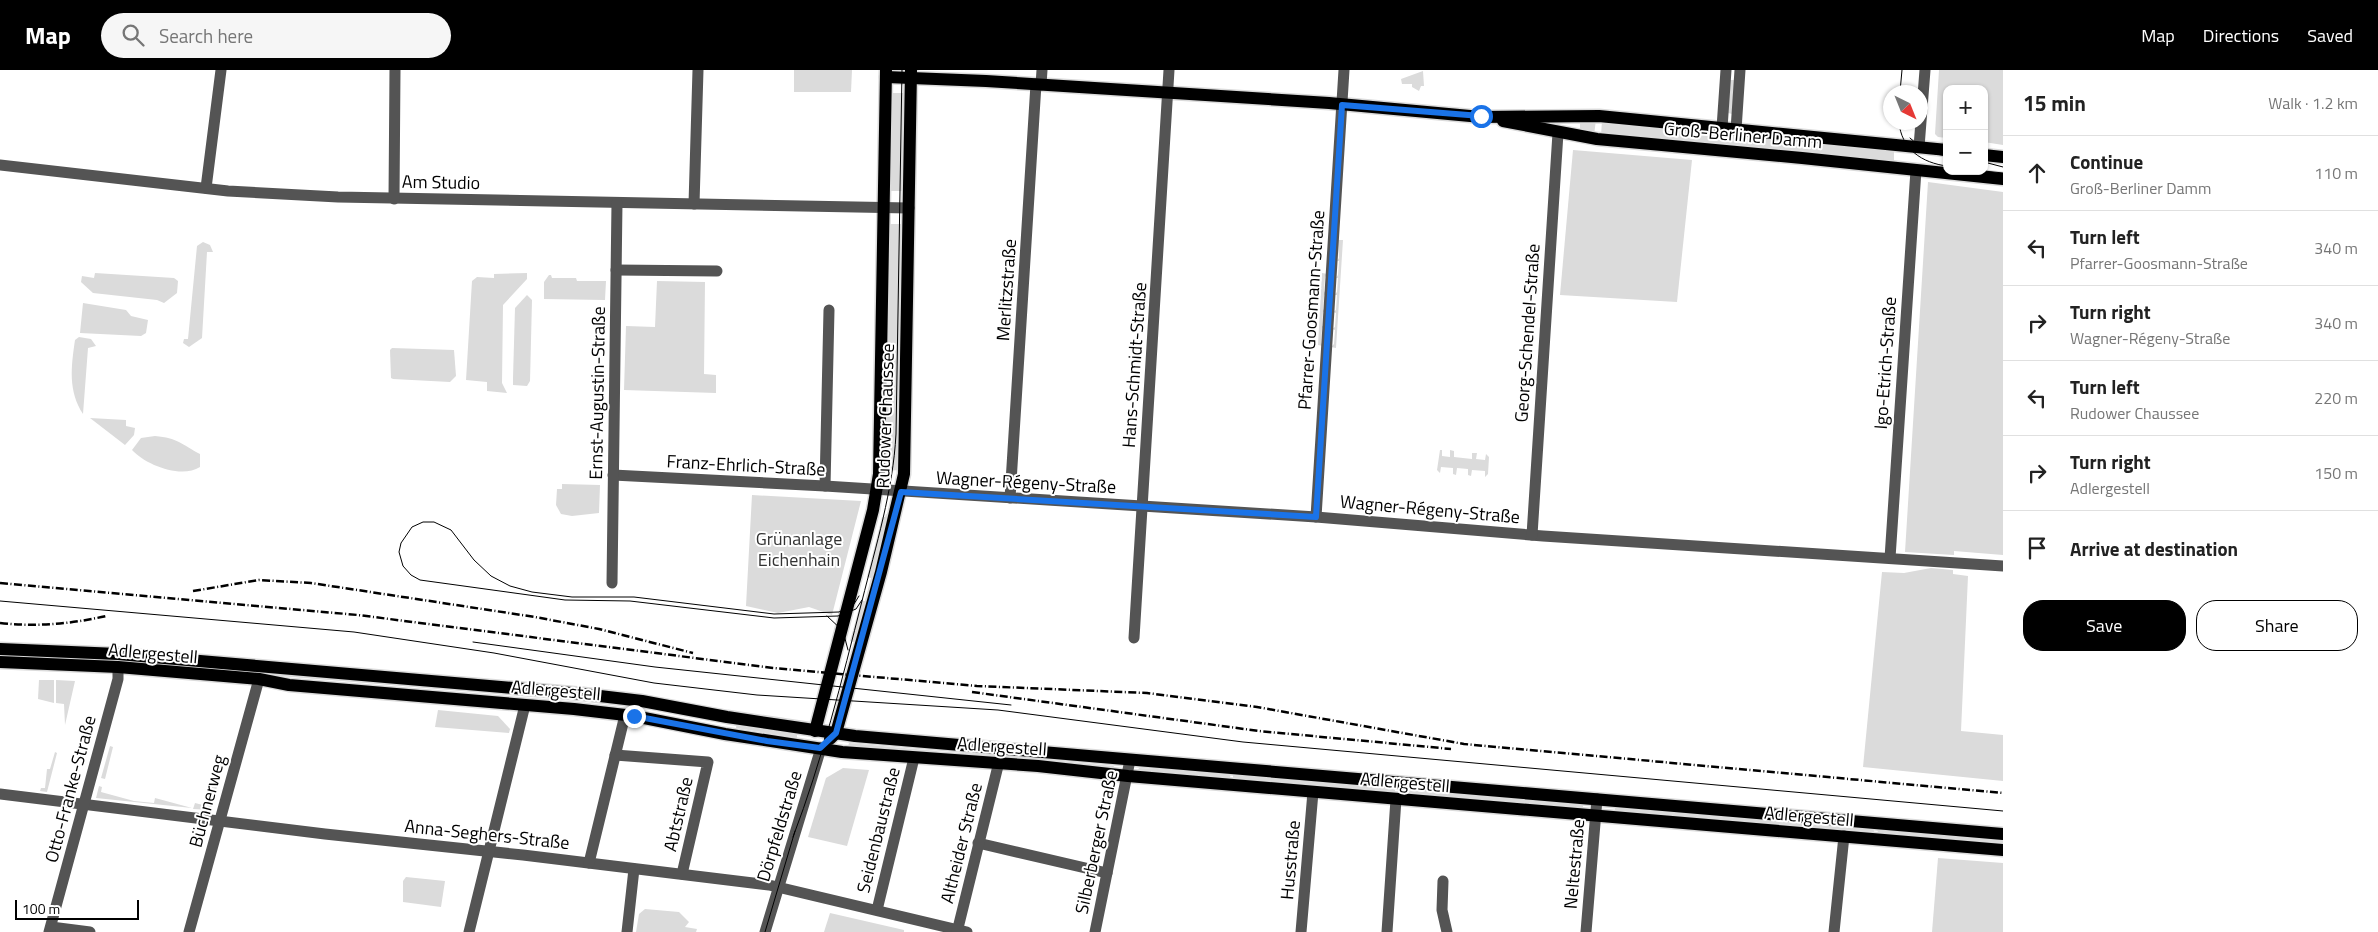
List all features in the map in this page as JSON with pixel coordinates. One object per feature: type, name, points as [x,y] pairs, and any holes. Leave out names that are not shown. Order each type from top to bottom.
[{"type":"main road","name":"Groß-Berliner Damm","points":[[886,74],[911,74],[1481,116],[1600,116],[1943,150]]},
{"type":"main road","name":"Rudower Chaussee","points":[[815,730],[877,490],[879,468],[886,74]]},
{"type":"main road","name":"Rudower Chaussee","points":[[836,733],[901,492],[904,474],[911,74]]},
{"type":"main road","points":[[1558,132],[1560,115]]},
{"type":"main road","name":"Groß-Berliner Damm","points":[[1481,116],[1597,139],[2003,179]]},
{"type":"main road","points":[[1916,170],[1919,147]]},
{"type":"main road","points":[[1988,155],[2003,157]]},
{"type":"main road","name":"Adlergestell","points":[[0,649],[118,661],[258,679],[289,685],[625,715],[767,741],[914,758],[999,762],[1128,776],[2003,850]]},
{"type":"main road","name":"Adlergestell","points":[[0,662],[118,661],[583,694],[642,701],[836,733],[1130,760],[2003,834]]},
{"type":"main road","points":[[815,730],[820,748],[836,733]]},
{"type":"street","points":[[206,188],[221,70]]},
{"type":"street","points":[[394,199],[396,70]]},
{"type":"street","points":[[694,204],[698,70]]},
{"type":"street","name":"Merlitzstraße","points":[[1010,498],[1039,84],[1042,70]]},
{"type":"street","name":"Hans-Schmidt-Straße","points":[[1134,638],[1169,70]]},
{"type":"street","name":"Pfarrer-Goosmann-Straße","points":[[1316,517],[1344,70]]},
{"type":"street","points":[[1722,128],[1726,70]]},
{"type":"street","points":[[1736,130],[1740,70]]},
{"type":"street","points":[[1919,147],[1925,70]]},
{"type":"street","name":"Georg-Schendel-Straße","points":[[1532,535],[1558,132]]},
{"type":"street","name":"Am Studio","points":[[0,165],[206,188],[394,199],[909,208]]},
{"type":"street","name":"Igo-Etrich-Straße","points":[[1890,558],[1916,170]]},
{"type":"street","name":"Ernst-Augustin-Straße","points":[[612,583],[617,203]]},
{"type":"street","points":[[616,270],[717,271]]},
{"type":"street","points":[[825,486],[829,310]]},
{"type":"street","name":"Franz-Ehrlich-Straße","points":[[613,475],[877,490]]},
{"type":"street","name":"Wagner-Régeny-Straße","points":[[877,490],[1316,517],[1532,535],[2003,566]]},
{"type":"street","name":"Otto-Franke-Straße","points":[[50,929],[118,679],[118,661]]},
{"type":"street","name":"Büchnerweg","points":[[189,932],[258,679]]},
{"type":"street","points":[[469,932],[526,705]]},
{"type":"street","points":[[589,863],[625,715]]},
{"type":"street","name":"Dörpfeldstraße","points":[[765,932],[820,748]]},
{"type":"street","name":"Abtstraße","points":[[615,755],[708,762],[682,874]]},
{"type":"street","name":"Seidenbaustraße","points":[[877,910],[914,758]]},
{"type":"street","name":"Silberberger Straße","points":[[1095,932],[1130,760]]},
{"type":"street","name":"Altheider Straße","points":[[961,931],[978,843],[999,762]]},
{"type":"street","name":"Husstraße","points":[[1301,932],[1313,792]]},
{"type":"street","name":"Anna-Seghers-Straße","points":[[0,794],[220,822],[589,863],[779,887],[961,931]]},
{"type":"street","points":[[1386,932],[1396,799]]},
{"type":"street","name":"Neltestraße","points":[[1586,932],[1597,799]]},
{"type":"street","points":[[1834,932],[1844,836]]},
{"type":"street","points":[[978,843],[1107,873]]},
{"type":"street","points":[[626,932],[634,869]]},
{"type":"street","points":[[1443,881],[1442,910],[1447,932]]},
{"type":"street","points":[[50,929],[90,932]]},
{"type":"green space","points":[[794,70],[852,70],[851,92],[794,92]]},
{"type":"green space","points":[[1939,70],[2003,70],[2003,145],[1988,143],[1988,85],[1943,85],[1943,138],[1938,137],[1935,134]]},
{"type":"green space","points":[[1423,71],[1424,86],[1421,86],[1419,91],[1412,87],[1412,84],[1402,84],[1401,79]]},
{"type":"green space","points":[[1730,80],[1735,80],[1732,114],[1728,113]]},
{"type":"green space","points":[[890,93],[907,93],[905,191],[888,191]]},
{"type":"green space","points":[[1596,120],[1594,135],[1580,131],[1580,122]]},
{"type":"green space","points":[[1602,121],[1894,148],[1894,163],[1601,135]]},
{"type":"green space","points":[[1573,150],[1692,160],[1677,302],[1560,295]]},
{"type":"green space","points":[[1928,182],[2003,192],[2003,555],[1954,551],[1954,555],[1905,552]]},
{"type":"green space","points":[[890,224],[905,224],[900,470],[883,471],[887,226]]},
{"type":"green space","points":[[1338,240],[1343,240],[1336,348],[1331,347],[1334,344],[1335,330],[1332,329],[1335,327],[1336,313],[1333,312],[1336,310],[1337,295],[1334,295],[1337,292]]},
{"type":"green space","points":[[203,242],[210,245],[213,252],[207,252],[202,338],[189,347],[183,343],[184,339],[188,339],[197,246]]},
{"type":"green space","points":[[95,273],[174,278],[178,281],[177,293],[164,303],[157,300],[93,293],[81,282],[82,276],[94,278]]},
{"type":"green space","points":[[527,273],[527,279],[503,305],[502,383],[507,393],[487,391],[487,382],[466,380],[472,281],[477,277],[494,278],[494,274]]},
{"type":"green space","points":[[1322,273],[1328,274],[1325,277],[1324,291],[1326,294],[1324,295],[1323,309],[1325,312],[1323,312],[1322,326],[1324,326],[1321,343],[1323,346],[1318,345]]},
{"type":"green space","points":[[549,275],[552,278],[576,278],[577,281],[606,281],[605,300],[544,299],[544,282]]},
{"type":"green space","points":[[657,281],[705,282],[704,374],[716,375],[716,393],[624,390],[626,326],[655,327]]},
{"type":"green space","points":[[527,295],[532,300],[530,381],[527,386],[513,385],[515,308]]},
{"type":"green space","points":[[83,303],[126,310],[131,316],[148,320],[146,333],[141,336],[80,333]]},
{"type":"green space","points":[[79,337],[91,339],[96,346],[88,348],[83,414],[75,397],[72,378],[75,340]]},
{"type":"green space","points":[[392,348],[454,350],[456,376],[450,382],[393,379],[391,378],[390,350]]},
{"type":"green space","points":[[90,418],[126,420],[126,426],[135,428],[134,435],[125,445]]},
{"type":"green space","points":[[155,436],[174,440],[200,454],[200,467],[183,472],[164,469],[146,461],[132,450],[141,438]]},
{"type":"green space","points":[[1440,450],[1442,450],[1442,456],[1450,457],[1450,450],[1454,451],[1454,457],[1472,459],[1472,453],[1477,453],[1476,459],[1485,460],[1486,454],[1489,457],[1488,474],[1485,477],[1485,471],[1472,470],[1471,476],[1468,475],[1468,469],[1457,468],[1456,475],[1453,474],[1453,468],[1441,467],[1440,473],[1437,470]]},
{"type":"green space","points":[[562,484],[600,485],[599,513],[572,516],[561,514],[556,505],[557,489],[562,489]]},
{"type":"green space","name":"Grünanlage Eichenhain","points":[[752,495],[861,501],[832,615],[809,607],[778,613],[746,606]]},
{"type":"green space","points":[[886,514],[890,515],[857,643],[850,641],[861,601],[865,601],[871,578],[867,577],[882,517],[885,517]]},
{"type":"green space","points":[[1931,568],[1953,570],[1953,574],[1968,576],[1961,731],[2003,735],[2003,781],[1863,767],[1882,572],[1904,573]]},
{"type":"green space","points":[[129,660],[516,694],[517,695],[128,664]]},
{"type":"green space","points":[[39,680],[54,680],[54,703],[38,699]]},
{"type":"green space","points":[[56,680],[75,681],[65,725],[64,704],[56,703]]},
{"type":"green space","points":[[438,710],[498,716],[510,729],[509,733],[435,727]]},
{"type":"green space","points":[[737,723],[797,732],[797,738],[736,728]]},
{"type":"green space","points":[[849,743],[937,751],[936,753],[848,746]]},
{"type":"green space","points":[[110,746],[113,747],[105,779],[101,778]]},
{"type":"green space","points":[[55,752],[57,753],[47,792],[40,791],[41,788],[45,788],[47,769],[50,769]]},
{"type":"green space","points":[[965,753],[1114,766],[1113,768],[964,756]]},
{"type":"green space","points":[[843,768],[869,770],[847,846],[808,837],[826,778]]},
{"type":"green space","points":[[1139,768],[1231,773],[1230,778],[1138,770]]},
{"type":"green space","points":[[1233,773],[1395,787],[1395,792],[1233,778]]},
{"type":"green space","points":[[215,775],[220,775],[211,810],[193,809],[195,803],[207,806]]},
{"type":"green space","points":[[99,786],[102,787],[101,792],[134,801],[154,803],[155,798],[192,808],[96,798]]},
{"type":"green space","points":[[1399,787],[1583,803],[1583,808],[1398,792]]},
{"type":"green space","points":[[1615,808],[1649,811],[1664,810],[1873,827],[1874,832],[1615,811]]},
{"type":"green space","points":[[1877,828],[2003,838],[2003,843],[1878,833]]},
{"type":"green space","points":[[1938,858],[2003,863],[2003,932],[1932,932]]},
{"type":"green space","points":[[406,877],[445,881],[441,907],[403,902],[403,881]]},
{"type":"green space","points":[[645,909],[679,912],[689,922],[685,927],[697,929],[696,932],[636,932],[639,914]]},
{"type":"green space","points":[[830,913],[904,930],[904,932],[824,932]]},
{"type":"tram line","points":[[793,837],[813,779],[839,690],[888,497],[894,455],[896,434],[902,70]]},
{"type":"tram line","points":[[1901,85],[1902,70]]},
{"type":"tram line","points":[[1901,130],[1908,147],[1914,153],[1929,162],[1943,165]]},
{"type":"tram line","points":[[1910,138],[1926,152],[1943,155]]},
{"type":"tram line","points":[[1988,163],[2003,167]]},
{"type":"tram line","points":[[1988,171],[2003,173]]},
{"type":"tram line","points":[[859,596],[854,604],[839,612],[774,614],[634,597],[572,597],[532,592],[510,586],[491,576],[474,560],[451,530],[434,522],[423,522],[412,527],[401,543],[399,552],[403,566],[411,575],[420,580],[565,600],[630,601],[774,618],[838,616],[856,609],[862,600]]},
{"type":"tram line","points":[[0,601],[354,632],[494,653],[654,683],[757,695],[998,710],[1243,742],[2003,811]]},
{"type":"tram line","points":[[827,616],[843,631],[848,650]]},
{"type":"tram line","points":[[473,642],[655,667],[1011,705]]},
{"type":"tram line","points":[[765,932],[795,831]]},
{"type":"railway","points":[[193,591],[259,580],[311,583],[535,617],[599,629],[693,653]]},
{"type":"railway","points":[[0,583],[358,615],[773,668],[977,686],[1147,693],[1257,707],[1464,744],[2003,793]]},
{"type":"railway","points":[[0,623],[53,624],[106,616]]},
{"type":"railway","points":[[972,692],[1259,731],[1451,749]]},
{"type":"route","points":[[634,716],[714,732],[820,748],[836,733],[881,572],[901,492],[1316,517],[1342,105],[1481,116]]}]
